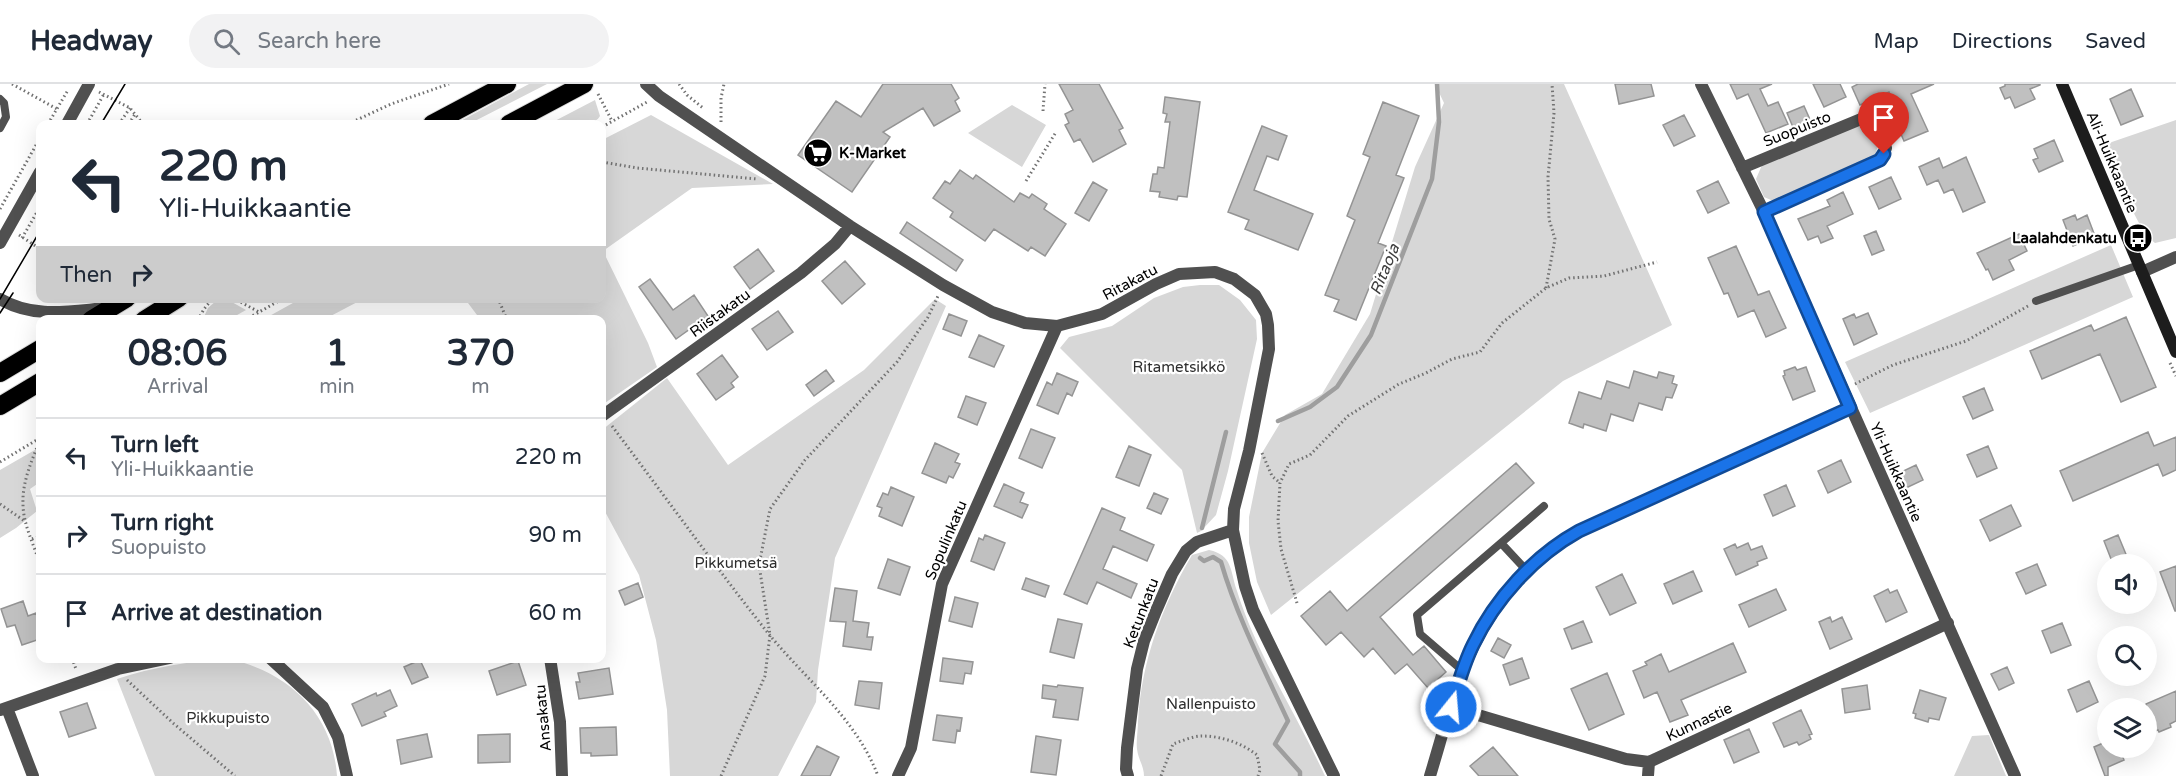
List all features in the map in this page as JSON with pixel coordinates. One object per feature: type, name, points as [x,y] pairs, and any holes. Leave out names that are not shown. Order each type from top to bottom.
[{"type":"highway","points":[[439,120],[505,84]]},
{"type":"highway","points":[[518,120],[591,89]]},
{"type":"highway","points":[[99,315],[119,303]]},
{"type":"highway","points":[[152,315],[171,303]]},
{"type":"highway","points":[[0,373],[36,351]]},
{"type":"highway","points":[[0,406],[36,384]]},
{"type":"street","name":"Ritakatu","points":[[646,84],[659,96],[850,226],[943,285],[992,312],[1025,323],[1057,326],[1102,314],[1179,274],[1215,272],[1234,279],[1256,295],[1266,314],[1270,336],[1249,451],[1234,509],[1233,530],[1243,578],[1253,610],[1334,776]]},
{"type":"street","name":"Yli-Huikkaantie","points":[[1701,84],[1764,212],[2016,776]]},
{"type":"street","name":"Ali-Huikkaantie","points":[[2062,84],[2176,352]]},
{"type":"street","points":[[69,120],[89,85]]},
{"type":"street","name":"Suopuisto","points":[[1742,168],[1861,119],[1873,120],[1876,124],[1886,148],[1880,160],[1764,212]]},
{"type":"street","points":[[0,243],[36,179]]},
{"type":"street","name":"Riistakatu","points":[[606,412],[801,273],[835,244],[850,226]]},
{"type":"street","points":[[2140,268],[2176,257]]},
{"type":"street","points":[[0,299],[19,309],[39,313],[119,303]]},
{"type":"street","name":"Sopulinkatu","points":[[898,776],[912,748],[942,584],[1057,326]]},
{"type":"street","points":[[1430,776],[1462,670],[1476,638],[1494,609],[1527,571],[1579,531],[1850,408]]},
{"type":"street","name":"Ketunkatu","points":[[1128,776],[1126,748],[1137,669],[1144,641],[1156,610],[1172,574],[1186,551],[1197,542],[1233,530]]},
{"type":"street","name":"Kunnastie","points":[[1649,762],[1948,623]]},
{"type":"street","points":[[33,776],[3,709],[118,669],[146,663]]},
{"type":"street","points":[[275,663],[323,707],[338,737],[347,776]]},
{"type":"street","name":"Ansakatu","points":[[551,663],[560,722],[562,776]]},
{"type":"street","points":[[1451,707],[1626,759],[1649,762],[1648,776]]},
{"type":"lane","points":[[0,99],[4,103],[6,117],[0,128]]},
{"type":"lane","points":[[2036,301],[2140,268]]},
{"type":"lane","points":[[1462,670],[1420,634],[1417,615],[1544,506]]},
{"type":"lane","points":[[1501,543],[1527,571]]},
{"type":"path","points":[[12,84],[57,109]]},
{"type":"path","points":[[50,120],[72,84]]},
{"type":"path","points":[[357,120],[391,104],[448,84]]},
{"type":"path","points":[[671,88],[679,84],[687,95],[704,108]]},
{"type":"path","points":[[721,122],[721,98],[726,84]]},
{"type":"path","points":[[1043,111],[1045,84]]},
{"type":"path","points":[[1546,288],[1555,239],[1549,219],[1548,177],[1554,113],[1552,84]]},
{"type":"path","points":[[89,85],[130,108],[140,120]]},
{"type":"path","points":[[591,89],[612,121]]},
{"type":"path","points":[[89,120],[104,94]]},
{"type":"path","points":[[606,125],[647,102]]},
{"type":"path","points":[[122,120],[130,108]]},
{"type":"path","points":[[131,120],[135,114]]},
{"type":"path","points":[[713,115],[729,128]]},
{"type":"path","points":[[1026,182],[1056,132]]},
{"type":"path","points":[[0,209],[36,145]]},
{"type":"path","points":[[606,163],[754,180],[773,173]]},
{"type":"path","points":[[22,238],[36,214]]},
{"type":"path","points":[[1298,603],[1281,549],[1278,521],[1280,483],[1289,464],[1310,455],[1348,416],[1399,384],[1452,359],[1480,352],[1502,323],[1546,288],[1569,278],[1604,276],[1657,262]]},
{"type":"path","points":[[721,776],[765,676],[770,635],[759,565],[770,508],[805,460],[897,362],[928,317],[943,285]]},
{"type":"path","points":[[1842,390],[1893,365],[1966,341],[2036,301]]},
{"type":"path","points":[[242,303],[259,312]]},
{"type":"path","points":[[254,315],[275,303]]},
{"type":"path","points":[[606,420],[770,635],[844,718],[870,757],[878,776]]},
{"type":"path","points":[[0,462],[36,441]]},
{"type":"path","points":[[36,450],[27,474],[22,504],[36,552]]},
{"type":"path","points":[[1249,451],[1262,453],[1272,477],[1280,483]]},
{"type":"path","points":[[0,504],[26,522]]},
{"type":"path","points":[[32,539],[36,538]]},
{"type":"path","points":[[118,669],[124,678],[173,723],[235,776]]},
{"type":"path","points":[[1161,776],[1173,744],[1200,735],[1246,746],[1257,754],[1260,770],[1258,776]]},
{"type":"green space","points":[[529,84],[547,84],[477,120],[462,120]]},
{"type":"green space","points":[[1435,84],[1564,84],[1672,325],[1563,381],[1271,615],[1257,582],[1249,543],[1249,517],[1262,453],[1285,415],[1322,394],[1370,314],[1415,167],[1444,103]]},
{"type":"green space","points":[[595,100],[600,116],[596,120],[557,120]]},
{"type":"green space","points":[[1012,105],[1046,125],[1022,167],[968,133]]},
{"type":"green space","points":[[651,115],[773,184],[692,188],[606,249],[606,138]]},
{"type":"green space","points":[[2176,120],[2176,238],[2155,243],[2140,225],[2133,212],[2106,144]]},
{"type":"green space","points":[[1860,125],[1872,128],[1879,142],[1875,155],[1777,200],[1764,197],[1756,179],[1762,165]]},
{"type":"green space","points":[[2111,245],[2133,297],[1870,413],[1845,362]]},
{"type":"green space","points":[[606,257],[648,343],[657,367],[606,402],[606,315],[477,315],[468,303],[606,303]]},
{"type":"green space","name":"Ritametsikkö","points":[[1219,285],[1240,300],[1256,320],[1257,339],[1216,515],[1197,533],[1182,470],[1060,348],[1069,337],[1112,326],[1154,298],[1183,287]]},
{"type":"green space","name":"Pikkumetsä","points":[[935,299],[946,306],[835,558],[818,670],[816,702],[778,776],[670,776],[667,710],[656,640],[639,575],[606,513],[606,427],[667,378],[728,465],[864,370]]},
{"type":"green space","points":[[214,303],[234,303],[246,310],[237,315],[205,315]]},
{"type":"green space","points":[[293,303],[355,303],[333,315],[271,315]]},
{"type":"green space","points":[[36,449],[36,485],[30,489],[36,512],[0,538],[0,470]]},
{"type":"green space","name":"Nallenpuisto","points":[[1209,550],[1217,552],[1227,560],[1255,638],[1325,776],[1144,776],[1137,743],[1140,700],[1148,656],[1171,594],[1181,574],[1192,555]]},
{"type":"green space","name":"Pikkupuisto","points":[[244,663],[271,674],[288,685],[317,715],[327,733],[334,754],[337,776],[155,776],[117,679],[172,665]]},
{"type":"green space","points":[[1989,735],[2006,776],[1954,776],[1972,736]]},
{"type":"building","points":[[883,84],[951,84],[959,98],[955,101],[960,111],[934,126],[923,108],[883,132],[890,137],[852,192],[798,155],[836,101],[861,117]]},
{"type":"building","points":[[1059,84],[1099,84],[1123,128],[1119,130],[1126,144],[1093,162],[1080,139],[1074,142],[1065,125],[1069,123],[1065,114],[1073,110]]},
{"type":"building","points":[[1615,84],[1651,84],[1654,96],[1619,104]]},
{"type":"building","points":[[1730,84],[1772,84],[1760,89],[1768,106],[1778,102],[1788,124],[1766,133],[1748,94],[1737,99]]},
{"type":"building","points":[[1813,84],[1840,84],[1846,97],[1824,107]]},
{"type":"building","points":[[1858,84],[1934,84],[1911,94],[1928,131],[1904,141],[1897,125],[1903,123],[1889,92],[1860,105],[1852,87]]},
{"type":"building","points":[[2005,84],[2040,85],[2030,89],[2035,99],[2015,108],[2010,97],[2005,99],[2000,88]]},
{"type":"building","points":[[2131,89],[2143,116],[2121,125],[2110,99]]},
{"type":"building","points":[[1165,97],[1200,102],[1187,197],[1178,196],[1177,200],[1159,197],[1160,192],[1150,191],[1153,174],[1157,174],[1158,167],[1164,168],[1170,122],[1165,122],[1167,114],[1163,113]]},
{"type":"building","points":[[1383,102],[1419,116],[1396,175],[1404,178],[1378,243],[1386,246],[1356,320],[1334,311],[1339,300],[1325,295],[1355,220],[1347,216],[1370,157],[1363,154]]},
{"type":"building","points":[[1804,106],[1812,124],[1795,132],[1787,113]]},
{"type":"building","points":[[1684,115],[1695,136],[1674,146],[1663,125]]},
{"type":"building","points":[[1262,126],[1287,136],[1278,160],[1267,156],[1254,190],[1313,214],[1298,250],[1245,229],[1249,220],[1228,212]]},
{"type":"building","points":[[2054,140],[2063,161],[2039,172],[2033,160],[2038,158],[2034,149]]},
{"type":"building","points":[[1966,157],[1985,202],[1963,212],[1953,189],[1944,193],[1938,180],[1927,185],[1919,167],[1939,158],[1943,168]]},
{"type":"building","points":[[960,170],[973,179],[976,175],[1014,202],[1020,193],[1029,198],[1032,194],[1047,204],[1044,209],[1066,224],[1045,256],[1031,247],[1028,251],[994,229],[985,241],[950,217],[953,212],[933,198],[945,181],[950,184]]},
{"type":"building","points":[[1891,177],[1901,199],[1879,209],[1869,187]]},
{"type":"building","points":[[1718,181],[1729,203],[1708,213],[1697,191]]},
{"type":"building","points":[[1093,182],[1107,190],[1089,221],[1075,213]]},
{"type":"building","points":[[1843,192],[1853,214],[1827,226],[1833,238],[1821,243],[1818,236],[1808,240],[1798,219],[1830,206],[1827,200]]},
{"type":"building","points":[[2075,215],[2077,220],[2087,215],[2095,236],[2073,246],[2063,220]]},
{"type":"building","points":[[907,222],[963,260],[956,271],[900,233]]},
{"type":"building","points":[[1876,231],[1884,250],[1872,255],[1864,236]]},
{"type":"building","points":[[2019,234],[2027,251],[2009,260],[2014,270],[1993,280],[1977,253]]},
{"type":"building","points":[[1736,246],[1758,295],[1769,291],[1786,328],[1766,337],[1754,310],[1738,317],[1728,293],[1724,294],[1708,258]]},
{"type":"building","points":[[758,249],[774,271],[750,289],[734,267]]},
{"type":"building","points":[[845,261],[865,284],[842,304],[822,281]]},
{"type":"building","points":[[650,279],[673,310],[694,295],[708,316],[676,339],[639,287]]},
{"type":"building","points":[[778,311],[793,332],[767,350],[752,329]]},
{"type":"building","points":[[1868,313],[1877,334],[1854,345],[1843,319],[1854,314],[1856,318]]},
{"type":"building","points":[[949,314],[967,321],[961,336],[943,329]]},
{"type":"building","points":[[2126,317],[2156,387],[2121,402],[2100,354],[2042,379],[2030,351],[2091,325],[2094,331]]},
{"type":"building","points":[[979,335],[1004,346],[994,367],[969,357]]},
{"type":"building","points":[[722,355],[738,377],[731,383],[734,387],[716,400],[697,374]]},
{"type":"building","points":[[1795,367],[1797,370],[1806,367],[1815,391],[1793,400],[1783,376],[1784,371]]},
{"type":"building","points":[[826,370],[834,381],[814,396],[806,385]]},
{"type":"building","points":[[1634,371],[1657,378],[1659,372],[1674,376],[1672,383],[1677,385],[1672,398],[1666,397],[1662,410],[1639,403],[1633,421],[1611,414],[1606,431],[1584,424],[1583,428],[1569,423],[1579,392],[1601,399],[1607,381],[1629,388]]},
{"type":"building","points":[[1057,373],[1078,382],[1072,396],[1067,393],[1058,414],[1037,405],[1047,382],[1052,385]]},
{"type":"building","points":[[1984,388],[1993,410],[1973,419],[1963,397]]},
{"type":"building","points":[[966,396],[986,403],[977,425],[958,417]]},
{"type":"building","points":[[1031,429],[1055,438],[1042,468],[1019,458]]},
{"type":"building","points":[[2148,432],[2154,446],[2176,437],[2176,470],[2163,476],[2158,464],[2073,501],[2060,471]]},
{"type":"building","points":[[935,443],[959,454],[955,462],[960,464],[953,478],[949,476],[946,483],[922,473]]},
{"type":"building","points":[[1129,446],[1151,455],[1139,486],[1116,477]]},
{"type":"building","points":[[1988,446],[1997,468],[1977,477],[1967,455]]},
{"type":"building","points":[[1841,460],[1851,482],[1828,493],[1818,471]]},
{"type":"building","points":[[1516,463],[1534,483],[1380,617],[1413,655],[1424,646],[1446,672],[1428,688],[1407,664],[1395,674],[1373,648],[1364,657],[1341,632],[1326,645],[1301,616],[1330,591],[1347,611]]},
{"type":"building","points":[[1916,465],[1923,480],[1906,488],[1899,473]]},
{"type":"building","points":[[1004,484],[1024,493],[1020,502],[1028,505],[1022,518],[994,506]]},
{"type":"building","points":[[1786,485],[1795,506],[1773,516],[1764,495]]},
{"type":"building","points":[[891,487],[914,497],[902,526],[879,516],[882,508],[877,506],[883,493],[888,495]]},
{"type":"building","points":[[1154,493],[1168,499],[1161,514],[1147,508]]},
{"type":"building","points":[[2011,505],[2021,526],[1990,541],[1980,520]]},
{"type":"building","points":[[1102,508],[1125,518],[1120,530],[1154,545],[1147,561],[1113,546],[1103,569],[1137,584],[1131,598],[1097,582],[1087,604],[1064,594]]},
{"type":"building","points":[[985,535],[1005,543],[994,570],[971,561],[979,538],[983,540]]},
{"type":"building","points":[[2118,535],[2126,554],[2109,554],[2104,541]]},
{"type":"building","points":[[1748,543],[1751,550],[1762,546],[1767,558],[1757,562],[1758,565],[1736,575],[1724,549],[1735,544],[1737,548]]},
{"type":"building","points":[[888,559],[910,567],[900,595],[878,588]]},
{"type":"building","points":[[2037,564],[2046,585],[2026,594],[2016,573]]},
{"type":"building","points":[[2176,566],[2176,611],[2175,611],[2160,572]]},
{"type":"building","points":[[1693,571],[1702,591],[1673,604],[1664,584]]},
{"type":"building","points":[[1622,574],[1636,603],[1610,615],[1596,587]]},
{"type":"building","points":[[1026,578],[1049,586],[1045,597],[1022,589]]},
{"type":"building","points":[[638,583],[643,597],[625,605],[619,591]]},
{"type":"building","points":[[835,588],[857,591],[853,621],[869,623],[867,637],[873,637],[871,650],[843,646],[846,622],[830,621]]},
{"type":"building","points":[[1776,589],[1786,610],[1749,627],[1739,605]]},
{"type":"building","points":[[1888,589],[1890,593],[1897,590],[1907,612],[1886,622],[1874,596]]},
{"type":"building","points":[[955,597],[978,603],[972,627],[949,621]]},
{"type":"building","points":[[23,601],[28,616],[36,613],[36,640],[22,645],[15,625],[7,627],[1,609]]},
{"type":"building","points":[[1830,617],[1832,622],[1842,617],[1852,639],[1830,649],[1819,622]]},
{"type":"building","points":[[1058,619],[1082,624],[1074,658],[1050,652]]},
{"type":"building","points":[[1583,621],[1592,642],[1572,649],[1564,629]]},
{"type":"building","points":[[2062,623],[2071,645],[2051,653],[2042,631]]},
{"type":"building","points":[[1498,638],[1511,645],[1504,658],[1491,651]]},
{"type":"building","points":[[1733,643],[1746,672],[1681,700],[1688,715],[1670,722],[1657,692],[1644,698],[1633,671],[1647,665],[1645,662],[1661,654],[1669,672]]},
{"type":"building","points":[[943,658],[973,662],[971,674],[965,673],[963,684],[940,681]]},
{"type":"building","points":[[1522,658],[1529,678],[1510,685],[1503,665]]},
{"type":"building","points":[[413,663],[421,663],[428,677],[412,684],[404,667]]},
{"type":"building","points":[[519,663],[526,685],[497,695],[489,671]]},
{"type":"building","points":[[2007,667],[2014,683],[1999,690],[1991,674]]},
{"type":"building","points":[[609,668],[613,694],[579,699],[576,682],[580,682],[578,673]]},
{"type":"building","points":[[1607,673],[1624,714],[1589,730],[1571,689]]},
{"type":"building","points":[[859,681],[882,683],[879,709],[855,705]]},
{"type":"building","points":[[2089,681],[2097,702],[2077,712],[2068,690]]},
{"type":"building","points":[[1043,685],[1083,688],[1078,720],[1053,717],[1056,700],[1042,698]]},
{"type":"building","points":[[1867,685],[1870,709],[1845,713],[1842,689]]},
{"type":"building","points":[[390,690],[397,706],[384,712],[386,716],[362,726],[352,704],[376,693],[377,696]]},
{"type":"building","points":[[1920,690],[1946,698],[1939,720],[1929,718],[1928,722],[1915,718],[1916,714],[1913,713]]},
{"type":"building","points":[[2176,691],[2176,721],[2170,724],[2171,727],[2159,732],[2157,730],[2157,699]]},
{"type":"building","points":[[87,703],[96,728],[69,737],[60,712]]},
{"type":"building","points":[[1801,710],[1812,734],[1809,735],[1811,739],[1799,745],[1797,742],[1784,747],[1773,723]]},
{"type":"building","points":[[937,715],[962,718],[955,743],[933,740]]},
{"type":"building","points":[[616,727],[617,755],[591,756],[591,753],[581,753],[580,728]]},
{"type":"building","points":[[1749,729],[1759,752],[1734,763],[1724,740]]},
{"type":"building","points":[[427,734],[432,757],[401,764],[397,740]]},
{"type":"building","points":[[510,734],[510,762],[478,763],[478,735]]},
{"type":"building","points":[[1036,736],[1061,740],[1056,775],[1031,772]]},
{"type":"building","points":[[817,746],[839,757],[830,776],[801,776]]},
{"type":"building","points":[[1493,747],[1518,776],[1479,776],[1470,766]]},
{"type":"building","points":[[2098,758],[2123,758],[2124,760],[2108,767],[2108,776],[2105,776]]},
{"type":"waterway","name":"Ritaoja","points":[[1278,421],[1310,407],[1337,387],[1371,335],[1432,179],[1439,122],[1437,84]]},
{"type":"waterway","points":[[1202,528],[1226,432]]},
{"type":"waterway","points":[[1200,558],[1204,561],[1213,557],[1221,562],[1243,623],[1288,721],[1275,744],[1300,772],[1300,776]]},
{"type":"tram line","points":[[103,120],[125,84]]},
{"type":"tram line","points":[[0,299],[36,238]]},
{"type":"tram line","points":[[0,313],[13,293]]},
{"type":"place","name":"K-Market","points":[[818,153]]},
{"type":"place","name":"Laalahdenkatu","points":[[2138,238]]},
{"type":"route","points":[[1451,707],[1462,670],[1472,647],[1494,609],[1527,571],[1561,543],[1579,531],[1850,408],[1764,212],[1880,160],[1884,154]]}]
